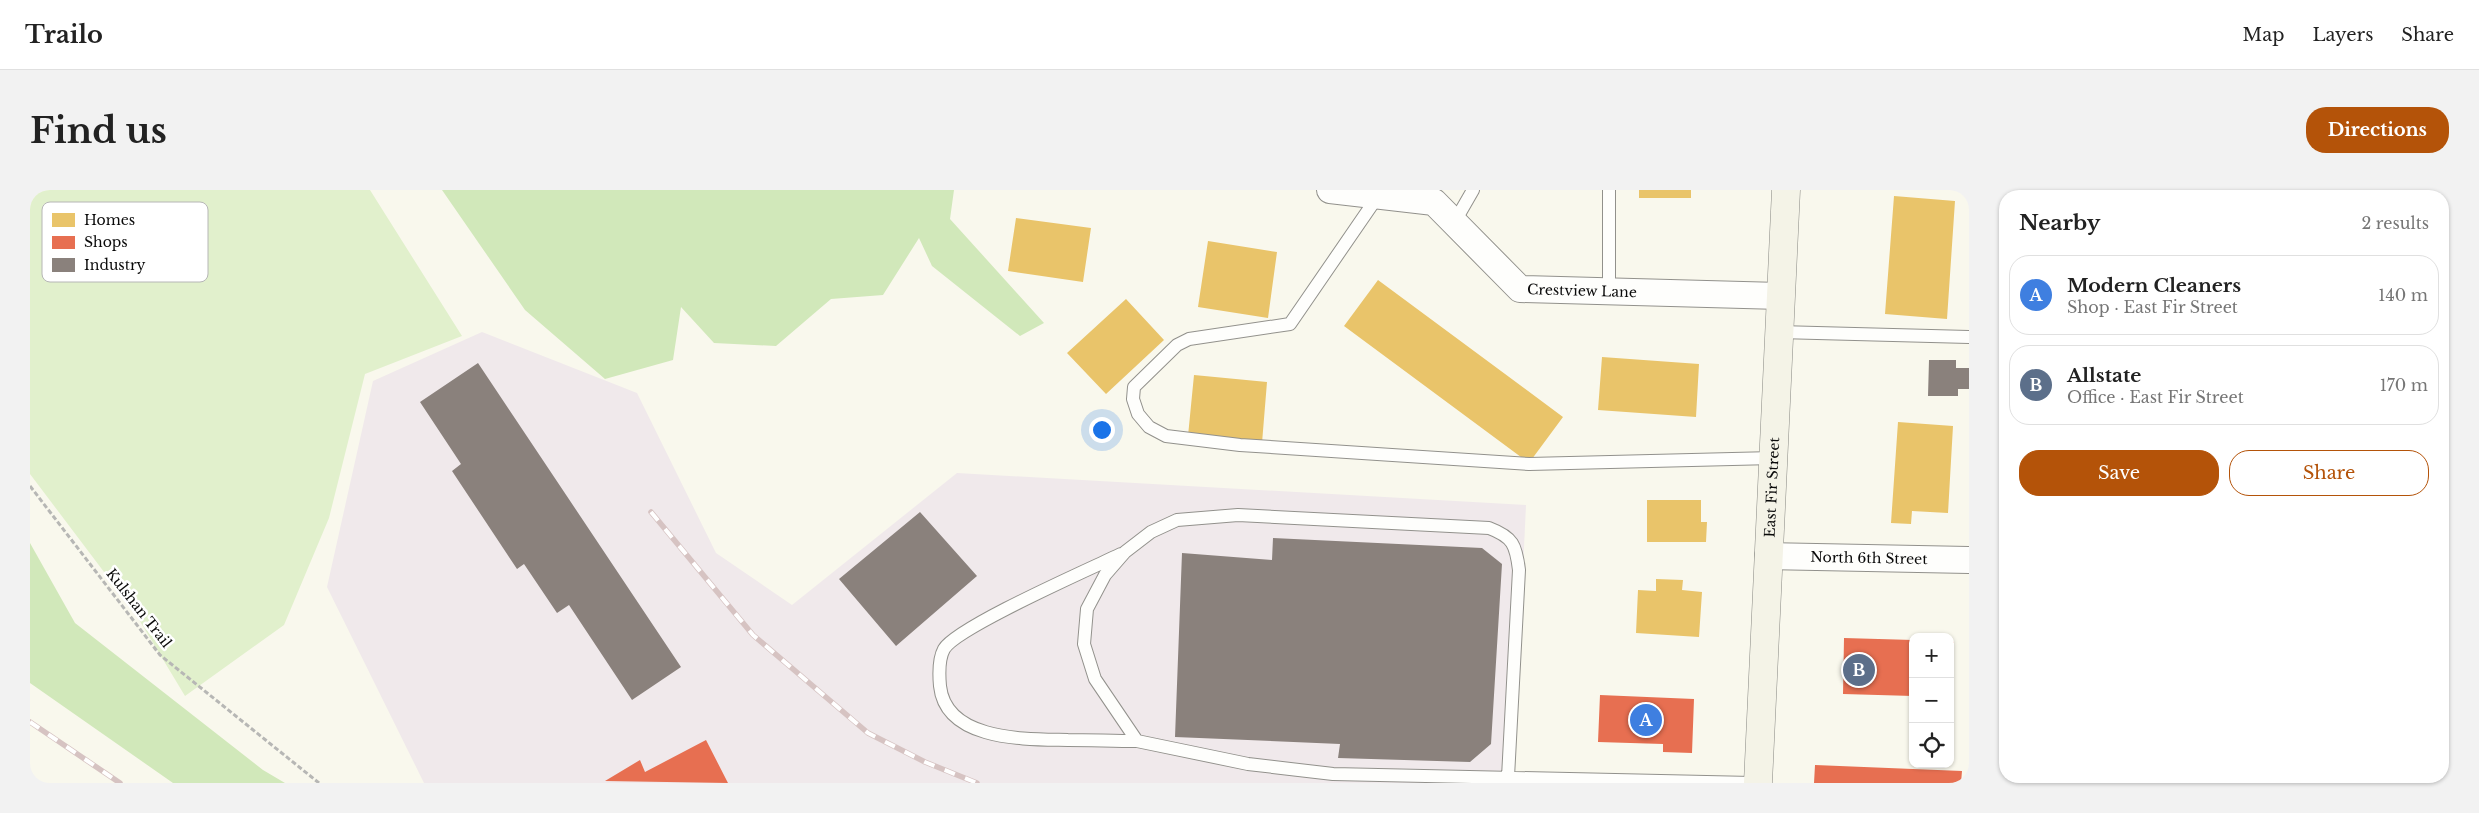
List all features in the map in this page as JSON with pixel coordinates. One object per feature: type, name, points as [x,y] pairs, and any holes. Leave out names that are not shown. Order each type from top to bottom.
[{"type":"street","name":"Crestview Lane","points":[[1330,190],[1434,202],[1520,289],[1781,296]]},
{"type":"street","name":"East Fir Street","points":[[1758,783],[1786,190]]},
{"type":"street","name":"North 6th Street","points":[[1768,556],[1969,560]]},
{"type":"lane","points":[[1454,223],[1473,190]]},
{"type":"lane","points":[[1609,190],[1609,292]]},
{"type":"lane","points":[[1378,196],[1290,324],[1189,339],[1177,344],[1140,379],[1134,387],[1133,399],[1138,414],[1149,427],[1166,436],[1240,445],[1530,464],[1773,458]]},
{"type":"lane","points":[[1779,332],[1969,337]]},
{"type":"lane","points":[[1508,777],[1519,570],[1516,550],[1506,534],[1489,528],[1238,514],[1177,520],[1151,532],[1125,552],[968,629],[944,649],[938,672],[941,694],[954,715],[982,731],[1010,738],[1136,741],[1248,764],[1333,774],[1752,783]]},
{"type":"lane","points":[[1125,552],[1105,576],[1087,609],[1084,644],[1094,679],[1136,741]]},
{"type":"path","name":"Kulshan Trail","points":[[30,486],[160,655],[319,783]]},
{"type":"shaded area","points":[[482,332],[637,393],[716,553],[792,605],[957,473],[1526,505],[1513,783],[424,783],[327,587],[373,381]]},
{"type":"green space","points":[[30,190],[370,190],[462,336],[365,374],[329,518],[284,625],[185,696],[135,613],[30,474]]},
{"type":"green space","points":[[442,190],[954,190],[950,219],[1044,323],[1020,336],[932,266],[919,238],[883,295],[831,299],[776,346],[714,343],[681,307],[673,360],[605,379],[525,310]]},
{"type":"green space","points":[[30,543],[75,623],[263,770],[285,783],[173,783],[30,683]]},
{"type":"building: Homes","points":[[1639,190],[1691,190],[1691,198],[1639,198]]},
{"type":"building: Homes","points":[[1894,196],[1955,201],[1947,319],[1885,314]]},
{"type":"building: Homes","points":[[1016,218],[1091,228],[1083,282],[1008,271]]},
{"type":"building: Homes","points":[[1208,241],[1277,252],[1268,318],[1198,307]]},
{"type":"building: Homes","points":[[1378,280],[1563,417],[1529,463],[1344,326]]},
{"type":"building: Homes","points":[[1126,299],[1164,340],[1106,394],[1067,353]]},
{"type":"building: Homes","points":[[1602,357],[1699,364],[1696,417],[1598,410]]},
{"type":"building: Homes","points":[[1194,375],[1267,382],[1262,443],[1188,436]]},
{"type":"building: Homes","points":[[1898,422],[1953,426],[1948,513],[1912,511],[1911,524],[1891,523]]},
{"type":"building: Homes","points":[[1647,500],[1701,500],[1701,522],[1707,522],[1706,542],[1647,542]]},
{"type":"building: Homes","points":[[1656,579],[1683,580],[1682,590],[1702,592],[1699,637],[1636,633],[1638,590],[1656,591]]},
{"type":"building: Shops","points":[[1844,638],[1909,640],[1909,696],[1843,694]]},
{"type":"building: Shops","points":[[1600,695],[1694,699],[1692,753],[1663,752],[1663,744],[1598,742]]},
{"type":"building: Shops","points":[[706,740],[728,783],[605,781],[640,760],[645,772]]},
{"type":"building: Shops","points":[[1815,765],[1962,771],[1961,783],[1814,783]]},
{"type":"building: Industry","points":[[1929,360],[1956,360],[1956,368],[1969,368],[1969,389],[1958,389],[1958,396],[1928,396]]},
{"type":"building: Industry","points":[[478,363],[681,667],[632,700],[569,605],[557,613],[524,564],[517,569],[452,471],[461,464],[420,402]]},
{"type":"building: Industry","points":[[920,512],[977,576],[896,646],[839,579]]},
{"type":"building: Industry","points":[[1273,538],[1482,548],[1502,564],[1491,744],[1470,762],[1338,758],[1340,744],[1175,737],[1182,553],[1272,560]]},
{"type":"railway","points":[[651,512],[753,635],[868,733],[925,762],[977,783]]},
{"type":"railway","points":[[30,722],[120,783]]},
{"type":"place","name":"Allstate","points":[[1859,670]]},
{"type":"place","name":"Modern Cleaners","points":[[1646,720]]}]
